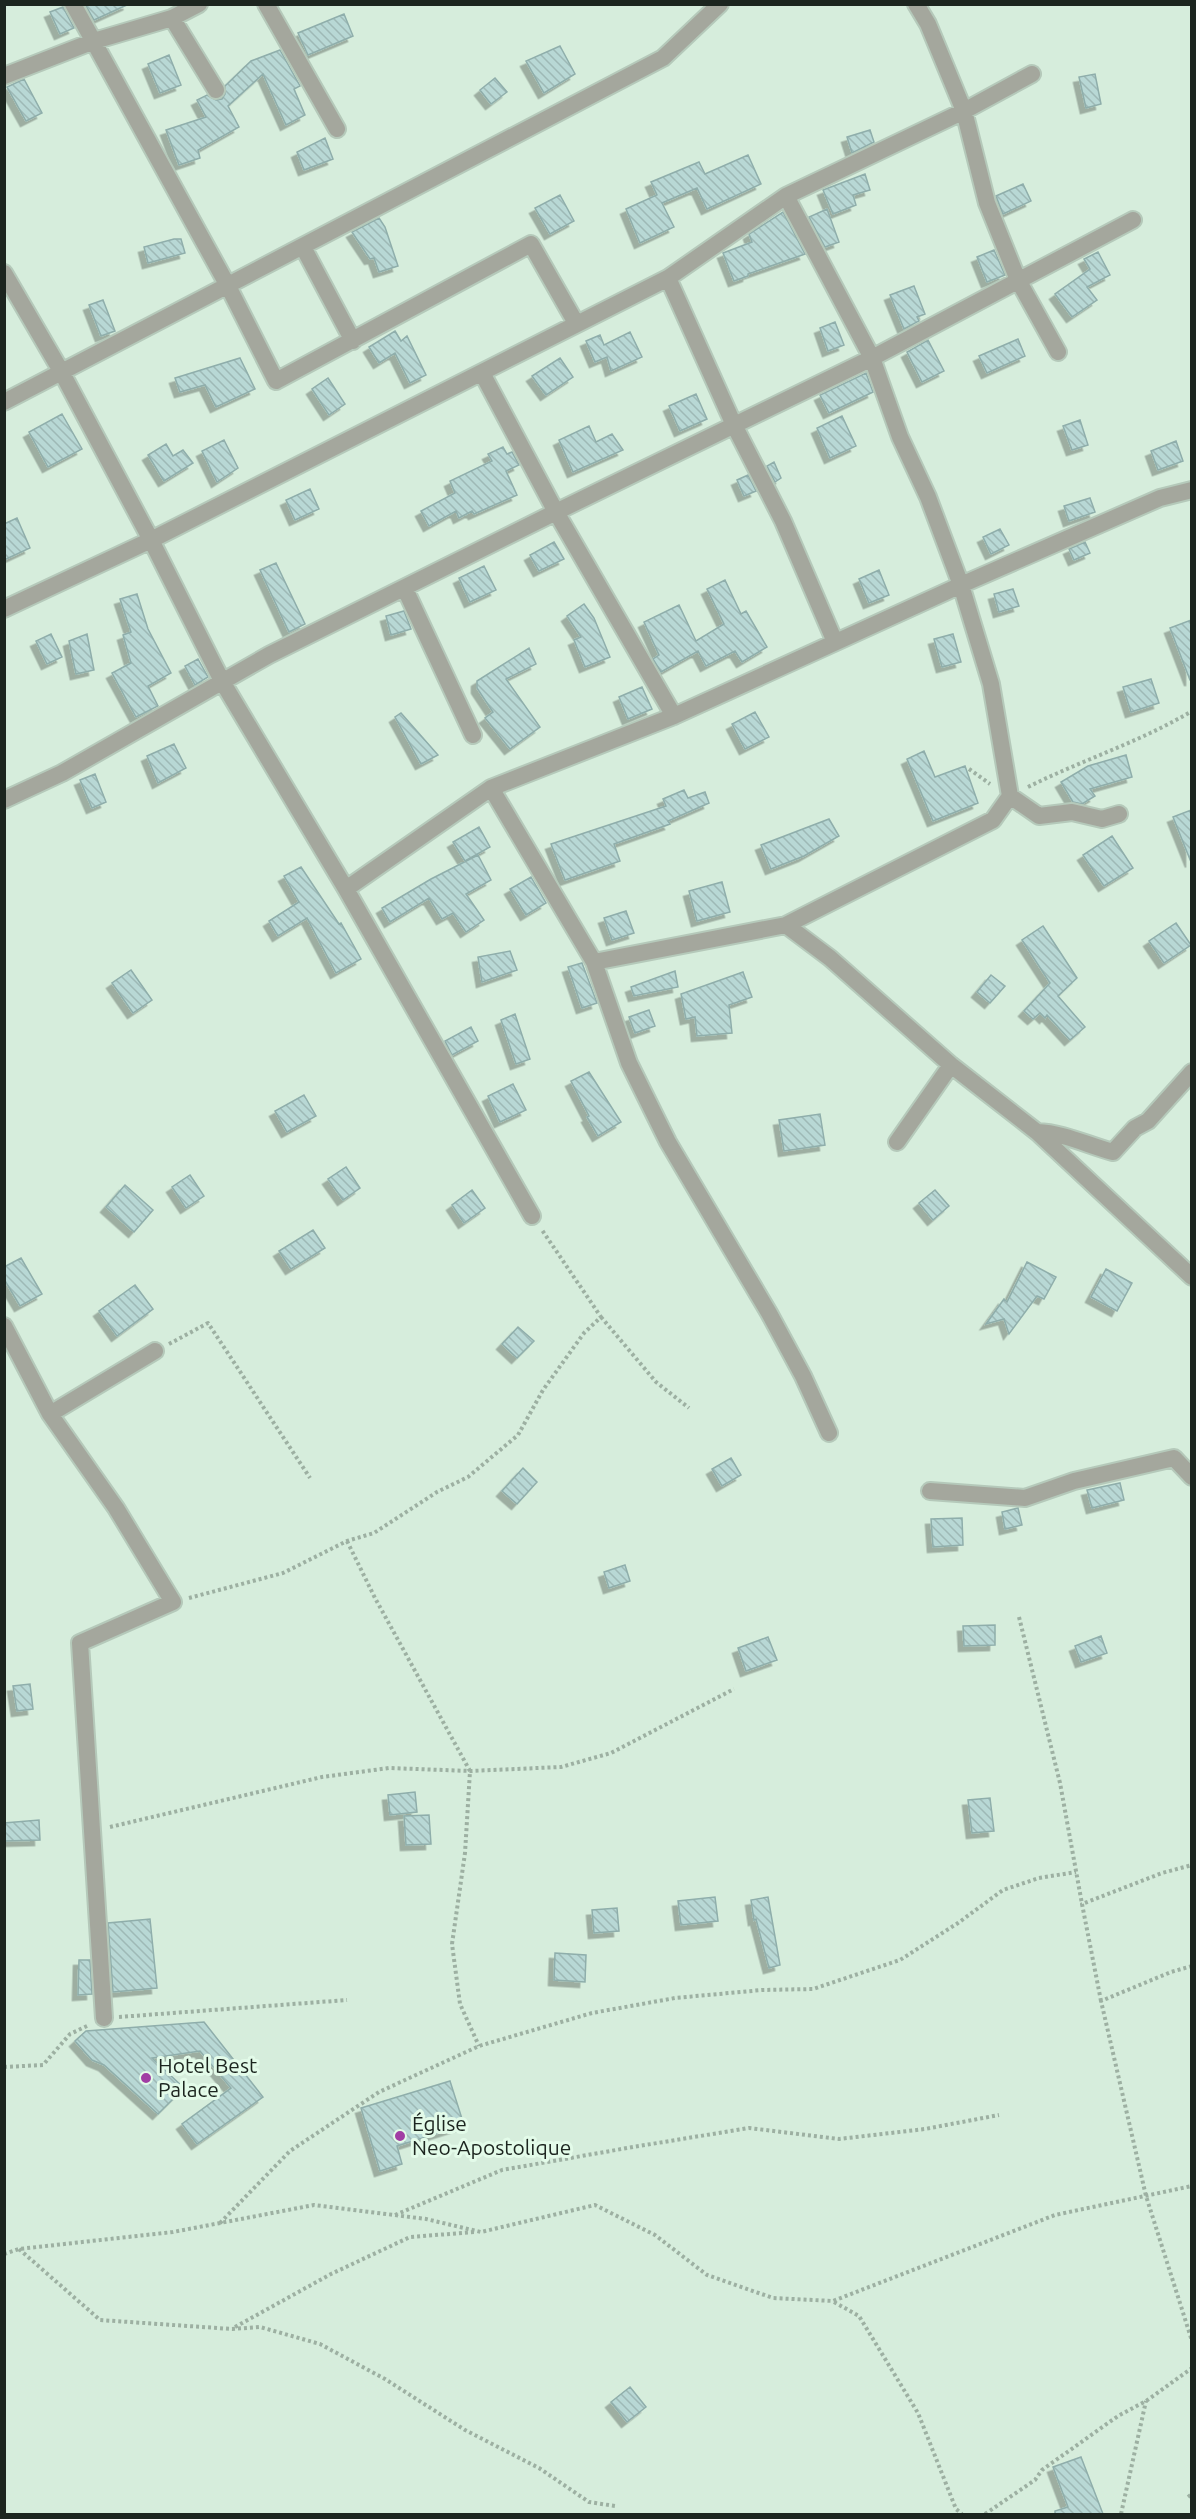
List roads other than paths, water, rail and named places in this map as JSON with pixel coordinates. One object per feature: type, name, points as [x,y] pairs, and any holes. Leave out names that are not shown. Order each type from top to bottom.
[{"type":"street","points":[[73,4],[228,286],[276,381],[531,244],[576,323]]},
{"type":"street","points":[[4,76],[94,40],[172,18],[199,4]]},
{"type":"street","points":[[266,4],[337,129]]},
{"type":"street","points":[[4,402],[663,58],[720,4]]},
{"type":"street","points":[[916,4],[928,24],[964,111],[987,203],[1018,280],[1058,352]]},
{"type":"street","points":[[172,18],[216,90]]},
{"type":"street","points":[[4,609],[152,540],[668,278],[786,196],[964,111],[1032,74]]},
{"type":"street","points":[[594,962],[786,925],[993,820],[1010,796],[991,684],[961,585],[928,497],[900,436],[872,358],[786,196]]},
{"type":"street","points":[[4,800],[62,773],[269,655],[872,358],[1133,220]]},
{"type":"street","points":[[303,247],[353,341]]},
{"type":"street","points":[[4,273],[61,371],[152,540],[223,683],[346,889],[532,1216]]},
{"type":"street","points":[[668,278],[734,425],[783,521],[835,642]]},
{"type":"street","points":[[482,373],[556,512],[674,716]]},
{"type":"street","points":[[346,889],[491,788],[674,716],[961,585],[1160,498],[1191,490]]},
{"type":"street","points":[[405,589],[473,735]]},
{"type":"street","points":[[491,788],[594,962],[629,1062],[668,1142],[769,1313],[803,1376],[829,1433]]},
{"type":"street","points":[[1010,796],[1039,816],[1072,812],[1102,819],[1119,814]]},
{"type":"street","points":[[786,925],[830,958],[951,1065],[1036,1132],[1191,1277]]},
{"type":"street","points":[[897,1142],[951,1065]]},
{"type":"street","points":[[1036,1132],[1053,1133],[1067,1139],[1084,1141],[1113,1152],[1135,1128],[1148,1121],[1191,1072]]},
{"type":"street","points":[[4,1326],[50,1414],[116,1508],[173,1602],[80,1643],[104,2018]]},
{"type":"street","points":[[50,1414],[155,1351]]},
{"type":"street","points":[[930,1491],[1025,1498],[1074,1481],[1174,1458],[1191,1475]]},
{"type":"place","name":"Hotel Best Palace","points":[[146,2078]]},
{"type":"place","name":"Église Neo-Apostolique","points":[[400,2136]]}]
